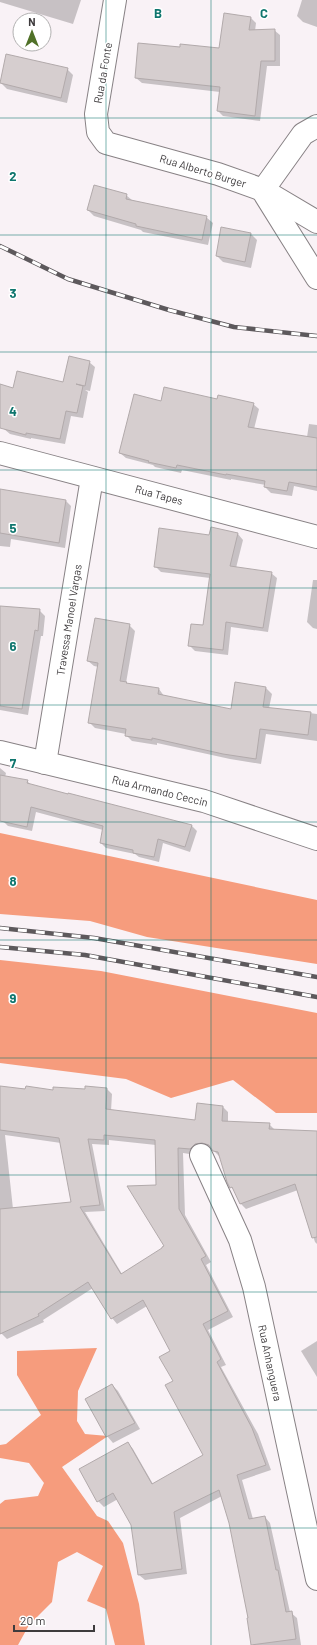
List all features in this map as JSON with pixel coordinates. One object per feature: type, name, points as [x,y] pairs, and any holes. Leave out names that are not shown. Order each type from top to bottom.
[{"type":"street","name":"Rua da Fonte","points":[[106,143],[98,132],[96,114],[116,0]]},
{"type":"street","points":[[317,126],[302,134],[262,190],[317,278]]},
{"type":"street","name":"Rua Alberto Burger","points":[[106,143],[218,174],[262,190],[317,222]]},
{"type":"street","name":"Rua Tapes","points":[[0,453],[317,537]]},
{"type":"street","name":"Travessa Manoel Vargas","points":[[45,763],[92,478]]},
{"type":"street","name":"Rua Armando Ceccin","points":[[0,752],[204,801],[317,839]]},
{"type":"street","name":"Rua Anhanguera","points":[[201,1155],[240,1240],[254,1287],[317,1579]]},
{"type":"shaded area","points":[[0,833],[317,900],[317,964],[147,937],[90,921],[0,914]]},
{"type":"shaded area","points":[[0,960],[101,971],[317,1013],[317,1113],[276,1113],[233,1080],[171,1098],[126,1079],[0,1063]]},
{"type":"shaded area","points":[[97,1348],[78,1391],[77,1421],[85,1434],[108,1436],[62,1467],[97,1516],[108,1521],[123,1543],[139,1604],[145,1645],[115,1645],[106,1609],[87,1601],[103,1566],[77,1552],[58,1562],[52,1602],[29,1625],[18,1645],[0,1645],[0,1504],[5,1500],[38,1496],[44,1483],[29,1463],[0,1458],[0,1445],[6,1444],[41,1415],[17,1375],[17,1351]]},
{"type":"building","points":[[224,13],[251,17],[249,30],[275,29],[275,61],[261,61],[255,116],[217,111],[220,87],[135,78],[138,43],[180,47],[180,44],[219,48]]},
{"type":"building","points":[[6,54],[68,68],[61,98],[0,83]]},
{"type":"building","points":[[94,185],[127,194],[126,199],[207,216],[202,240],[136,226],[136,224],[87,210]]},
{"type":"building","points":[[221,227],[251,233],[245,262],[216,256]]},
{"type":"building","points":[[69,356],[90,361],[85,386],[76,384],[83,386],[77,413],[66,411],[60,439],[26,433],[26,435],[0,428],[0,384],[13,388],[17,371],[63,382]]},
{"type":"building","points":[[164,387],[217,399],[218,395],[254,403],[248,427],[317,438],[317,487],[289,482],[287,491],[264,487],[265,481],[177,465],[176,468],[148,462],[149,461],[119,453],[134,394],[161,401]]},
{"type":"building","points":[[0,489],[66,500],[59,543],[0,533]]},
{"type":"building","points":[[211,527],[238,533],[230,566],[272,572],[263,628],[226,622],[223,650],[188,646],[191,624],[203,625],[210,574],[154,567],[159,528],[209,535]]},
{"type":"building","points":[[0,606],[40,609],[38,631],[35,630],[22,709],[0,706]]},
{"type":"building","points":[[95,618],[130,624],[120,681],[159,688],[158,694],[231,709],[235,682],[266,687],[263,707],[311,712],[308,735],[260,729],[256,759],[223,754],[152,738],[152,740],[125,736],[126,729],[88,723],[98,663],[87,661]]},
{"type":"building","points":[[0,775],[28,780],[27,783],[192,825],[185,847],[158,839],[154,857],[133,853],[133,850],[100,843],[103,826],[31,807],[27,827],[0,821]]},
{"type":"building","points":[[0,1086],[25,1089],[26,1086],[53,1090],[53,1087],[85,1089],[85,1086],[107,1088],[106,1109],[195,1120],[197,1103],[223,1106],[222,1121],[270,1123],[269,1129],[317,1131],[317,1237],[312,1238],[295,1184],[240,1204],[232,1187],[230,1188],[227,1182],[218,1152],[213,1151],[209,1145],[202,1143],[195,1144],[190,1149],[178,1148],[179,1209],[206,1256],[201,1259],[228,1311],[203,1324],[221,1359],[217,1362],[252,1428],[266,1465],[237,1475],[249,1519],[265,1516],[286,1612],[292,1611],[296,1639],[251,1645],[248,1618],[229,1523],[219,1490],[174,1512],[182,1569],[138,1575],[131,1525],[113,1493],[97,1502],[79,1469],[128,1442],[152,1484],[203,1455],[165,1385],[173,1381],[159,1357],[170,1351],[143,1300],[111,1319],[88,1282],[38,1314],[39,1316],[0,1334],[0,1209],[71,1202],[59,1138],[0,1130]],"holes":[[[104,1135],[155,1140],[156,1185],[127,1186],[164,1246],[121,1274],[80,1207],[100,1205],[88,1139],[104,1140]]]},
{"type":"building","points":[[112,1384],[135,1423],[106,1437],[85,1399]]},
{"type":"railway","points":[[0,246],[68,279],[169,310],[234,327],[317,336]]},
{"type":"railway","points":[[0,928],[94,938],[317,977]]},
{"type":"railway","points":[[0,947],[85,955],[317,997]]}]
